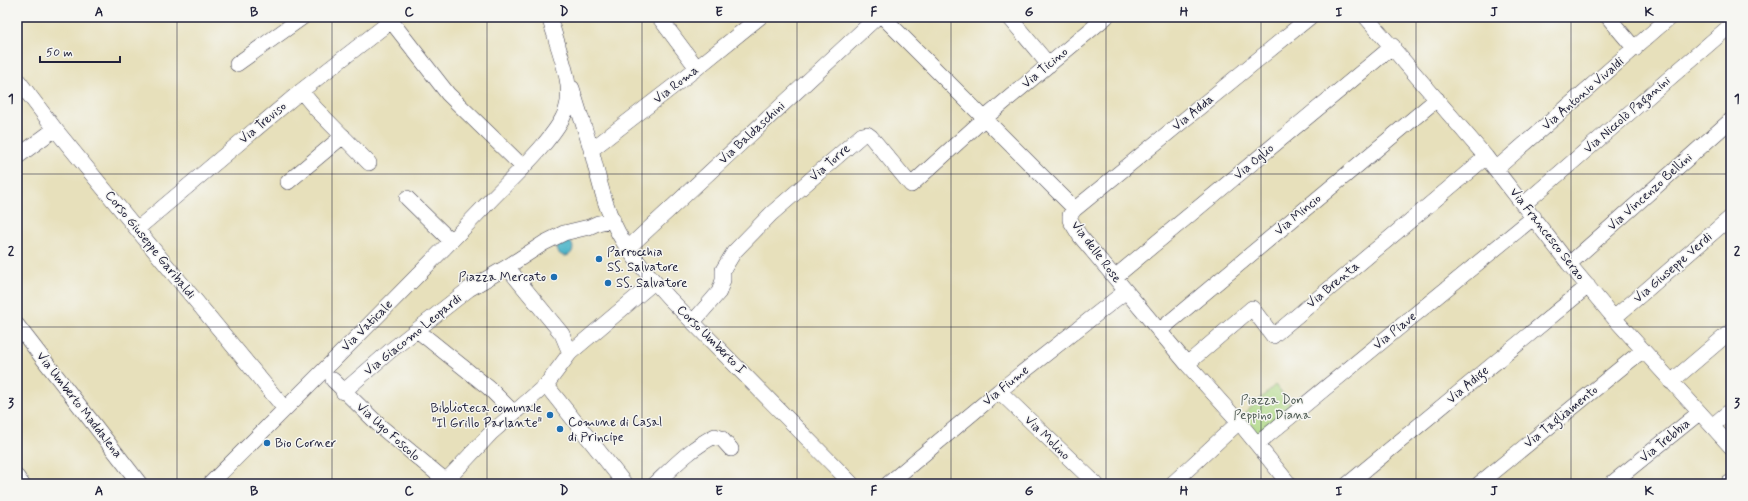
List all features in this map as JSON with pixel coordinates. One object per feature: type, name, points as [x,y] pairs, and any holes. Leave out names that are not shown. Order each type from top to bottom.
[{"type":"street","points":[[237,64],[303,17]]},
{"type":"street","name":"Corso Umberto I","points":[[549,17],[590,145],[597,173],[613,220],[623,241],[654,282],[852,484]]},
{"type":"street","points":[[659,17],[698,68]]},
{"type":"street","name":"Via Roma","points":[[590,145],[698,68],[760,17]]},
{"type":"street","name":"Via Baldaschini","points":[[628,248],[877,17]]},
{"type":"street","name":"Via delle Rose","points":[[883,17],[1076,209],[1070,215],[1070,220],[1159,331],[1239,422],[1290,484]]},
{"type":"street","points":[[1009,17],[1049,65]]},
{"type":"street","name":"Via Ticino","points":[[985,118],[1106,17]]},
{"type":"street","name":"Via Adda","points":[[1076,209],[1310,17]]},
{"type":"street","name":"Via Francesco Serao","points":[[1366,17],[1393,46],[1496,169],[1569,264],[1614,318],[1731,447]]},
{"type":"street","points":[[1608,17],[1635,49]]},
{"type":"street","name":"Via Antonio Vivaldi","points":[[1496,169],[1670,17]]},
{"type":"street","points":[[389,19],[448,94],[522,167]]},
{"type":"street","name":"Via Treviso","points":[[137,229],[389,19]]},
{"type":"street","name":"Via Niccolò Paganini","points":[[1524,204],[1731,25]]},
{"type":"street","name":"Via Vaticale","points":[[210,484],[451,241],[522,167],[555,130],[567,109],[568,97],[567,80],[555,36]]},
{"type":"street","name":"Via Oglio","points":[[1115,277],[1393,46]]},
{"type":"street","name":"Corso Giuseppe Garibaldi","points":[[17,79],[55,129],[285,409]]},
{"type":"street","points":[[301,91],[370,163]]},
{"type":"street","name":"Via Mincio","points":[[1159,331],[1438,99]]},
{"type":"street","name":"Via Torre","points":[[693,322],[719,292],[723,280],[723,270],[734,252],[771,214],[862,135],[867,134],[871,137],[911,185],[985,118]]},
{"type":"street","name":"Via Vincenzo Bellini","points":[[1569,264],[1731,120]]},
{"type":"street","name":"Via Vaticale","points":[[522,167],[565,130],[571,128],[580,130],[590,145]]},
{"type":"street","points":[[17,157],[55,129]]},
{"type":"street","points":[[288,182],[343,136]]},
{"type":"street","name":"Via Brenta","points":[[1187,364],[1252,308],[1273,336],[1486,157]]},
{"type":"street","points":[[407,198],[451,241]]},
{"type":"street","name":"Via Piave","points":[[1257,444],[1534,217]]},
{"type":"street","name":"Via Giuseppe Verdi","points":[[1614,318],[1731,217]]},
{"type":"street","name":"Via Giacomo Leopardi","points":[[343,392],[469,289],[544,243],[564,233],[589,228],[598,223],[613,220]]},
{"type":"street","points":[[507,267],[562,334],[570,353]]},
{"type":"street","points":[[444,483],[491,433],[546,385],[570,353],[654,282]]},
{"type":"street","name":"Via Adige","points":[[1348,484],[1588,286]]},
{"type":"street","name":"Via Fiume","points":[[888,484],[999,391],[1126,291]]},
{"type":"street","name":"Via Umberto Maddalena","points":[[17,325],[140,484]]},
{"type":"street","points":[[417,330],[489,388],[514,413]]},
{"type":"street","points":[[1671,382],[1731,331]]},
{"type":"street","name":"Via Tagliamento","points":[[1479,484],[1643,350]]},
{"type":"street","name":"Via Ugo Foscolo","points":[[333,380],[343,392],[444,483]]},
{"type":"street","points":[[546,385],[624,484]]},
{"type":"street","name":"Via Molino","points":[[999,391],[1096,484]]},
{"type":"street","points":[[1712,426],[1731,410]]},
{"type":"street","name":"Via Trebbia","points":[[1611,484],[1699,413]]},
{"type":"street","points":[[1172,484],[1239,422]]},
{"type":"street","points":[[655,484],[683,457],[704,441],[715,436],[721,438],[731,449]]},
{"type":"street","points":[[17,477],[22,484]]},
{"type":"green space","name":"Piazza Don Peppino Diana","points":[[1275,385],[1294,408],[1258,436],[1241,417]]},
{"type":"water","points":[[562,240],[568,240],[573,245],[571,254],[568,256],[562,256],[557,251],[557,245]]},
{"type":"place","name":"Parrocchia SS. Salvatore","points":[[599,259]]},
{"type":"place","name":"Piazza Mercato","points":[[554,277]]},
{"type":"place","name":"SS. Salvatore","points":[[608,283]]},
{"type":"place","name":"Biblioteca comunale \"Il Grillo Parlante\"","points":[[550,415]]},
{"type":"place","name":"Comune di Casal di Principe","points":[[560,429]]},
{"type":"place","name":"Bio Corner","points":[[267,443]]}]
